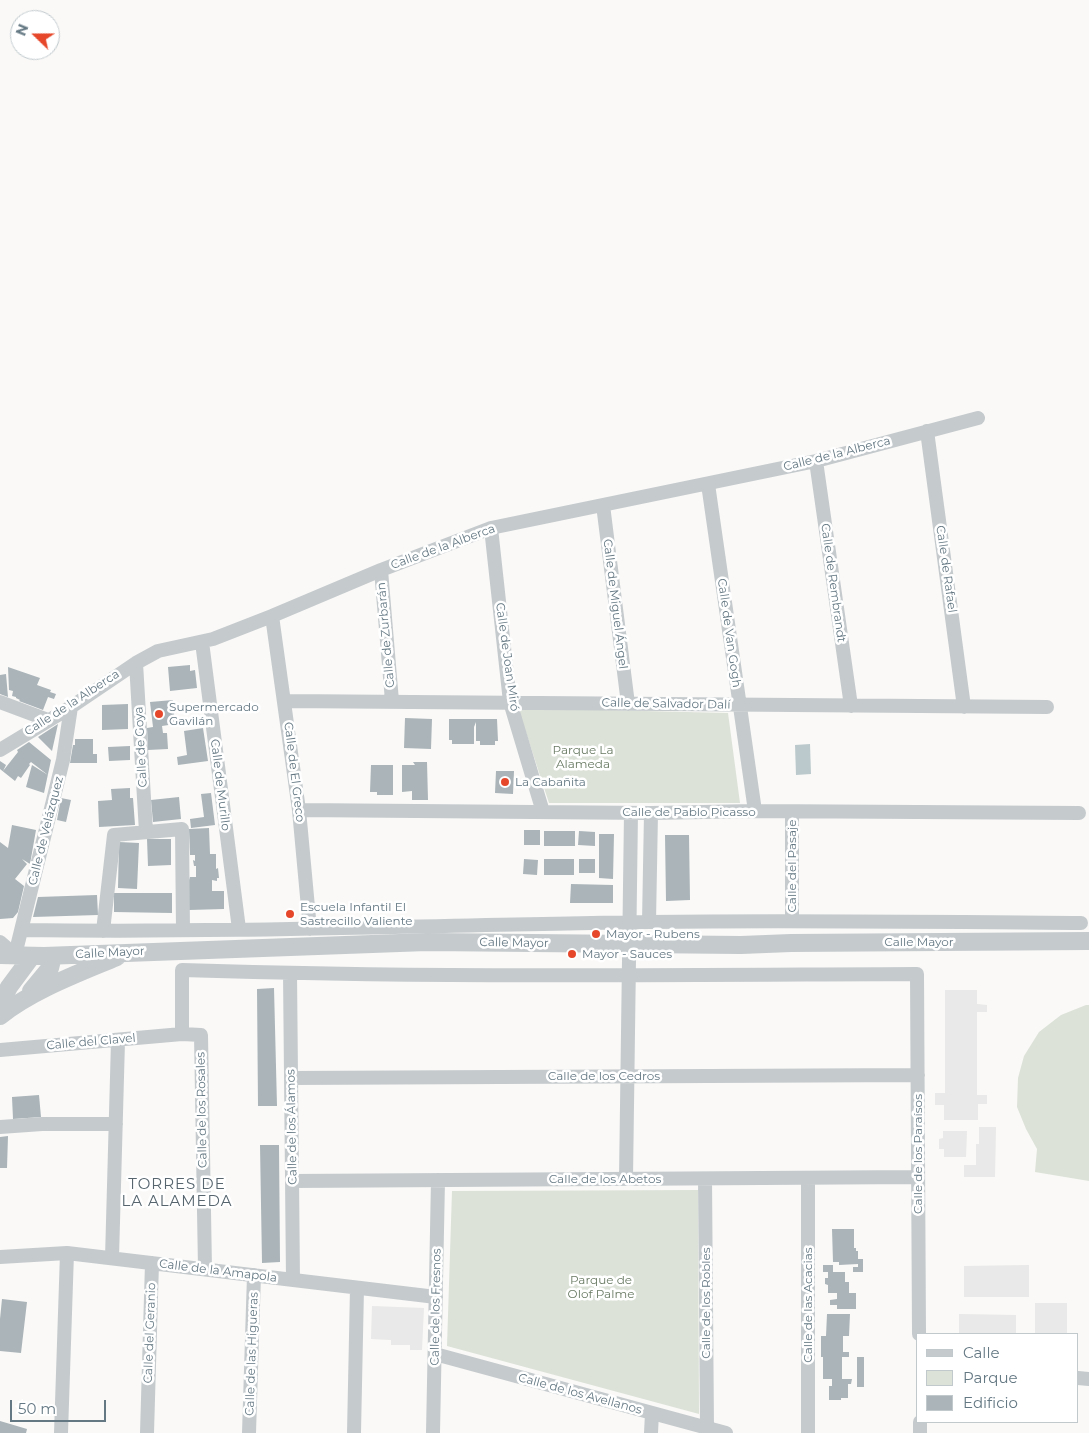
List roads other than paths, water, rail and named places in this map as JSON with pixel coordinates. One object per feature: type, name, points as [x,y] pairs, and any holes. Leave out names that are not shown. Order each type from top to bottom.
[{"type":"street","name":"Calle de la Alberca","points":[[0,750],[71,707],[136,663],[158,652],[202,642],[272,616],[381,570],[491,528],[816,461],[978,418]]},
{"type":"street","name":"Calle de Rafael","points":[[927,431],[964,707]]},
{"type":"street","name":"Calle de Rembrandt","points":[[816,461],[851,706]]},
{"type":"street","name":"Calle de Van Gogh","points":[[708,484],[755,811]]},
{"type":"street","name":"Calle de Miguel Ángel","points":[[602,505],[628,704]]},
{"type":"street","name":"Calle de Joan Miró","points":[[491,528],[510,702],[543,812]]},
{"type":"street","name":"Calle de Zurbarán","points":[[381,570],[392,701]]},
{"type":"street","name":"Calle de El Greco","points":[[272,616],[299,810],[310,929]]},
{"type":"street","name":"Calle de Murillo","points":[[202,642],[239,929]]},
{"type":"street","name":"Calle de Goya","points":[[136,663],[146,832]]},
{"type":"street","name":"Calle de Salvador Dalí","points":[[285,702],[392,701],[1047,707]]},
{"type":"street","points":[[0,702],[48,720]]},
{"type":"street","name":"Calle de Velázquez","points":[[12,956],[22,930],[63,760],[71,707]]},
{"type":"street","name":"Calle de Pablo Picasso","points":[[299,810],[631,813],[755,811],[1079,813]]},
{"type":"street","name":"Calle del Pasaje","points":[[792,812],[792,921]]},
{"type":"street","points":[[626,1179],[631,813]]},
{"type":"street","points":[[649,922],[651,813]]},
{"type":"street","points":[[103,931],[114,835],[182,829],[183,930]]},
{"type":"street","name":"Calle Mayor","points":[[22,930],[310,929],[629,922],[1081,923]]},
{"type":"street","name":"Calle Mayor","points":[[12,956],[427,942],[629,944],[1089,941]]},
{"type":"street","points":[[0,942],[12,956],[10,987],[0,1002]]},
{"type":"street","points":[[19,1002],[64,978],[129,952]]},
{"type":"street","points":[[0,1002],[7,979],[6,967],[12,956]]},
{"type":"street","points":[[0,1016],[36,987],[50,968],[54,956]]},
{"type":"street","points":[[182,1034],[182,970],[290,974],[628,975]]},
{"type":"street","name":"Calle de los Álamos","points":[[290,974],[293,1280]]},
{"type":"street","name":"Calle de los Paraísos","points":[[628,975],[917,974],[919,1333]]},
{"type":"street","name":"Calle del Clavel","points":[[0,1050],[182,1034]]},
{"type":"street","name":"Calle de los Rosales","points":[[182,1034],[201,1035],[205,1269]]},
{"type":"street","points":[[112,1258],[118,1041]]},
{"type":"street","name":"Calle de los Cedros","points":[[291,1078],[918,1075]]},
{"type":"street","points":[[0,1127],[42,1124],[116,1124]]},
{"type":"street","name":"Calle de los Abetos","points":[[293,1181],[918,1177]]},
{"type":"street","name":"Calle de las Acacias","points":[[808,1178],[808,1433]]},
{"type":"street","name":"Calle de los Robles","points":[[706,1179],[707,1428]]},
{"type":"street","name":"Calle de los Fresnos","points":[[433,1433],[438,1180]]},
{"type":"street","points":[[61,1433],[67,1252]]},
{"type":"street","name":"Calle de la Amapola","points":[[0,1257],[67,1252],[436,1297]]},
{"type":"street","name":"Calle del Geranio","points":[[147,1433],[152,1263]]},
{"type":"street","name":"Calle de las Higueras","points":[[249,1433],[254,1275]]},
{"type":"street","points":[[354,1433],[357,1288]]},
{"type":"street","name":"Calle de los Avellanos","points":[[434,1354],[726,1433]]},
{"type":"street","points":[[651,1433],[652,1413]]},
{"type":"place","name":"Supermercado Gavilán","points":[[159,714]]},
{"type":"place","name":"La Cabañita","points":[[505,782]]},
{"type":"place","name":"Escuela Infantil El Sastrecillo Valiente","points":[[290,914]]},
{"type":"place","name":"Mayor - Rubens","points":[[596,934]]},
{"type":"place","name":"Mayor - Sauces","points":[[572,954]]},
{"type":"district","name":"TORRES DE LA ALAMEDA","points":[[177,1194]]},
{"type":"park label","name":"Parque La Alameda","points":[[583,757]]},
{"type":"park label","name":"Parque de Olof Palme","points":[[601,1287]]}]
